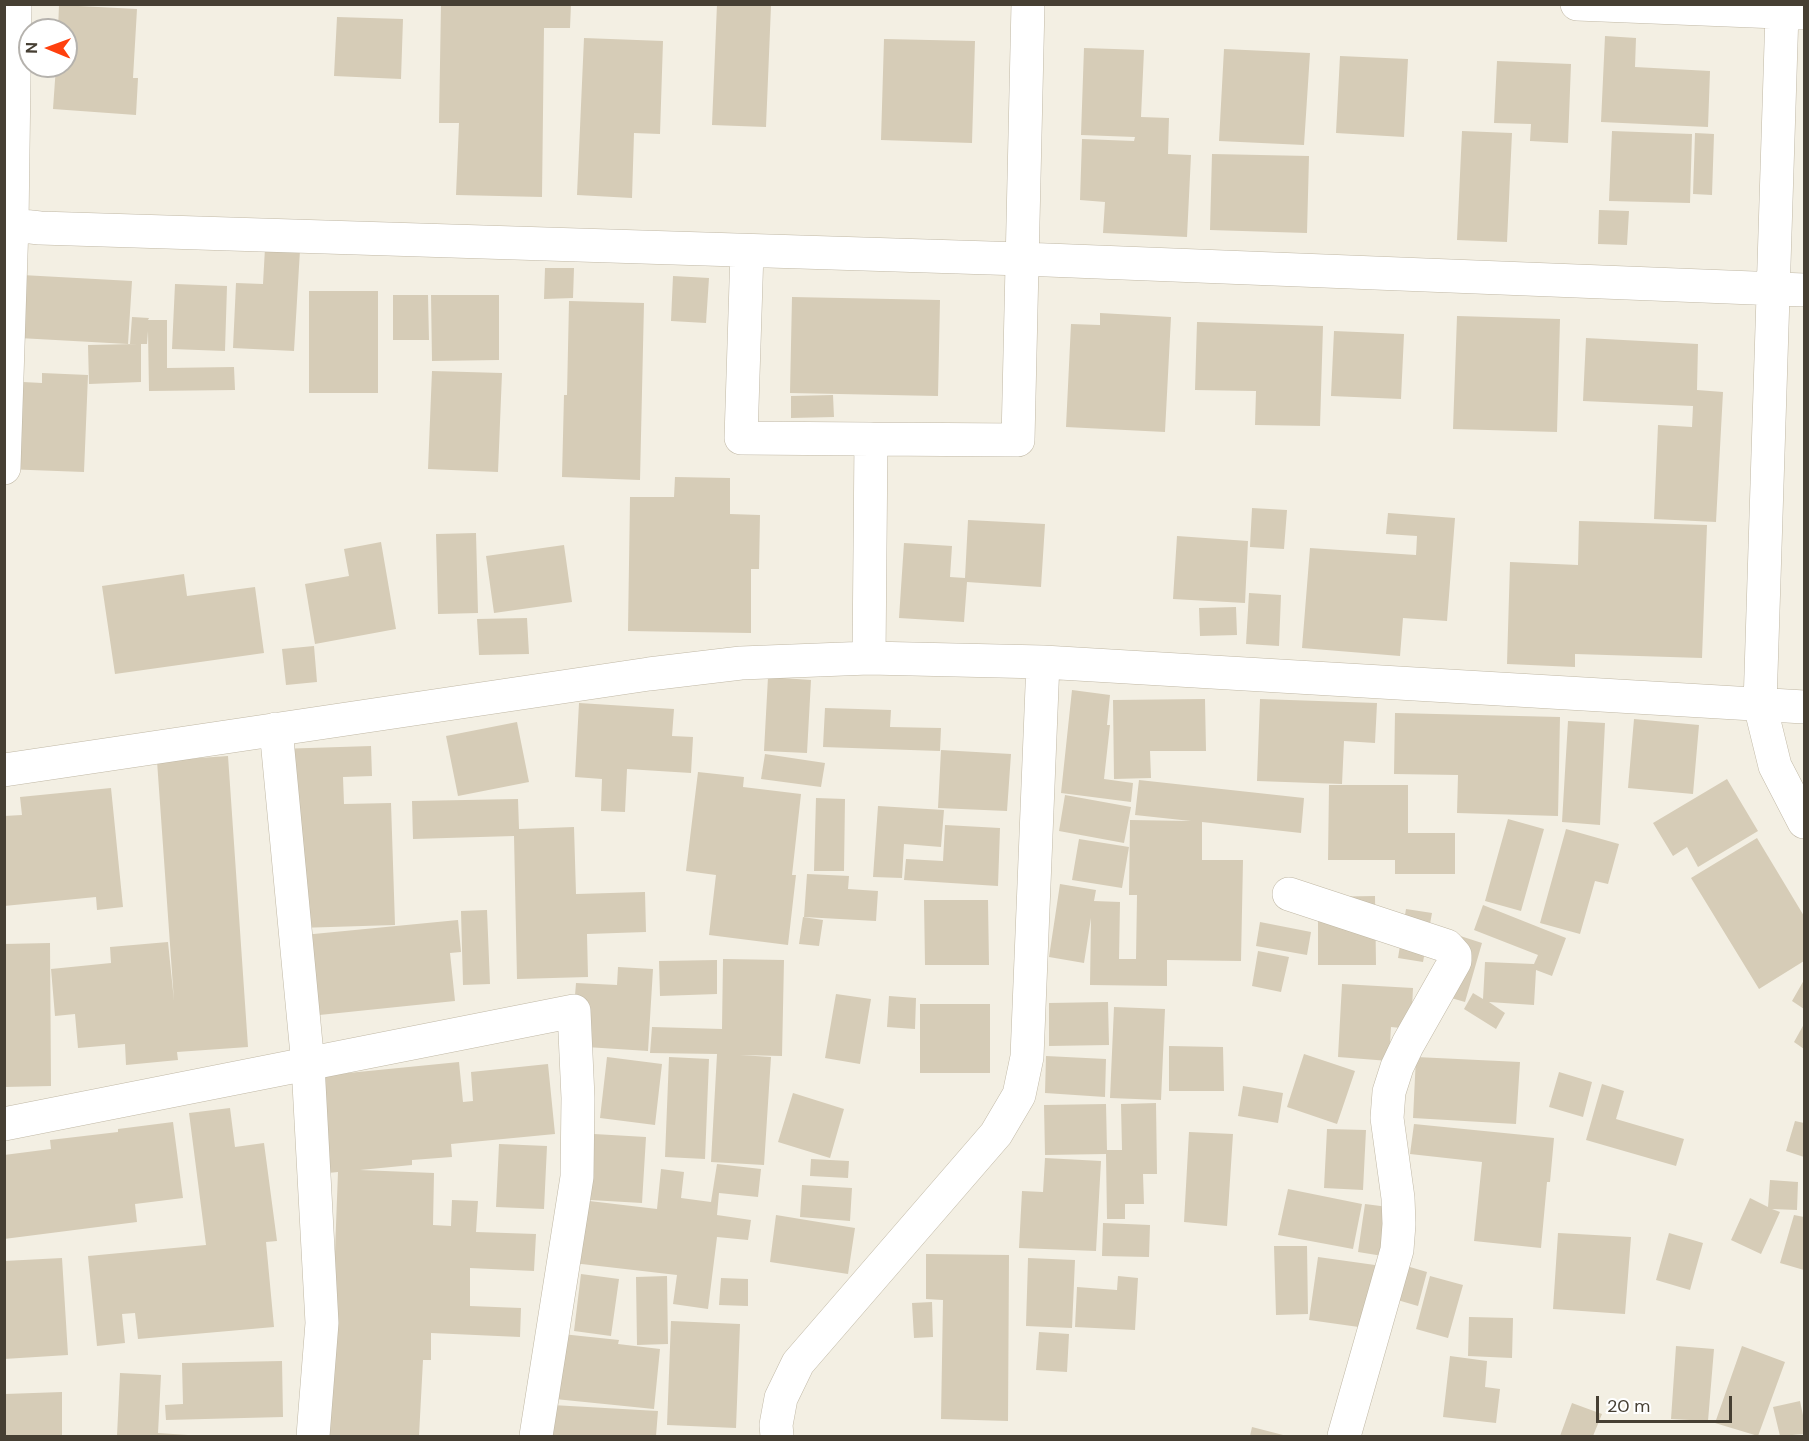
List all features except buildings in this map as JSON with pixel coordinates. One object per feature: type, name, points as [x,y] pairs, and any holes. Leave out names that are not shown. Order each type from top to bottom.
[{"type":"street","points":[[4,468],[15,4]]},
{"type":"street","points":[[747,250],[741,438],[1018,440],[1028,4]]},
{"type":"street","points":[[1577,4],[1793,12],[1789,289],[1761,705],[1775,766],[1804,822]]},
{"type":"street","points":[[8,224],[40,228],[1022,259],[1789,289]]},
{"type":"street","points":[[869,658],[871,439]]},
{"type":"street","points":[[4,770],[649,674],[741,663],[869,658],[1043,662],[1804,707]]},
{"type":"street","points":[[777,1437],[776,1425],[781,1398],[798,1363],[996,1134],[1019,1095],[1027,1058],[1043,662]]},
{"type":"street","points":[[276,729],[308,1065],[322,1323],[313,1437]]},
{"type":"street","points":[[1289,894],[1448,946],[1455,955],[1455,961],[1408,1044],[1389,1092],[1387,1118],[1398,1198],[1397,1250],[1344,1437]]},
{"type":"street","points":[[4,1124],[574,1011],[578,1098],[577,1177],[536,1437]]}]
